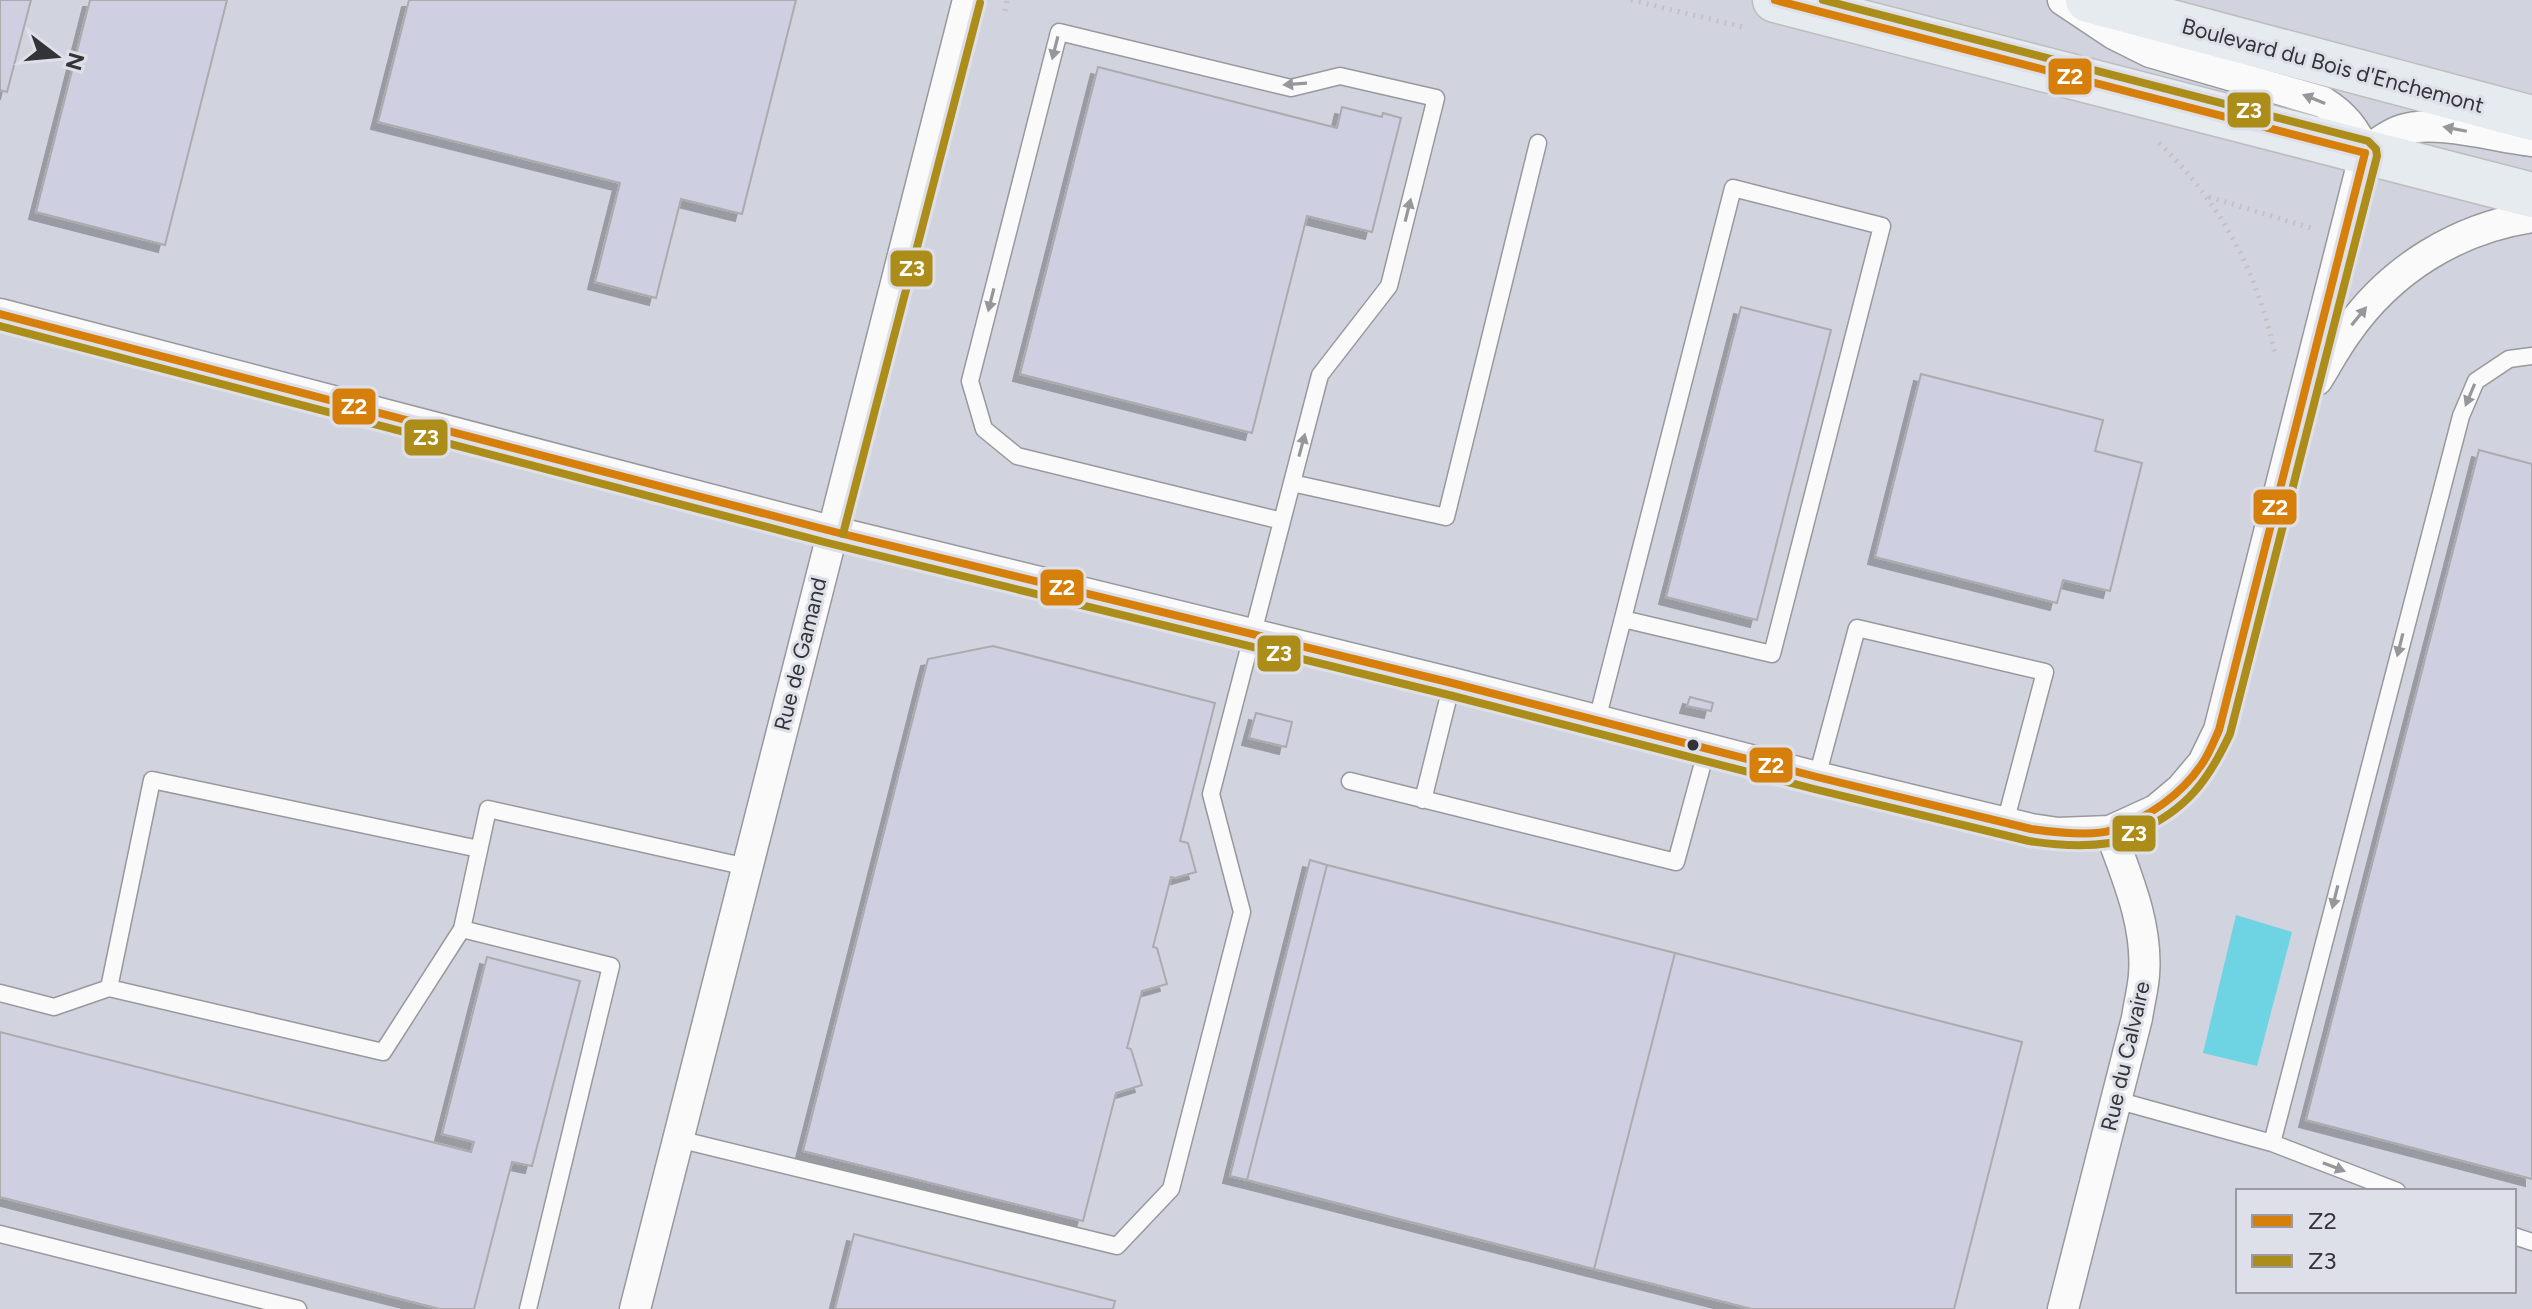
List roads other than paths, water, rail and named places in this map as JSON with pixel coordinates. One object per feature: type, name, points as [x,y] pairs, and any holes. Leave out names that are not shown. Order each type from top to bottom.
[{"type":"main road","points":[[1775,0],[2532,195]]},
{"type":"main road","name":"Boulevard du Bois d'Enchemont","points":[[2088,0],[2532,118]]},
{"type":"street","name":"Rue de Gamand","points":[[635,1309],[968,0]]},
{"type":"street","points":[[0,314],[831,531],[1452,683],[1817,777],[2058,833],[2110,831],[2156,810],[2181,789],[2203,763],[2219,730],[2365,153],[2359,136],[2349,123],[2338,111],[2323,102],[2150,52],[2114,34],[2063,0]]},
{"type":"street","points":[[2365,153],[2402,130],[2421,126],[2442,126],[2532,141]]},
{"type":"street","points":[[2301,405],[2346,332],[2402,273],[2448,243],[2474,232],[2532,217]]},
{"type":"street","name":"Rue du Calvaire","points":[[2063,1309],[2137,1018],[2144,975],[2143,937],[2135,898],[2110,831]]},
{"type":"lane","points":[[678,1139],[1117,1246],[1171,1189],[1242,912],[1211,794],[1320,375],[1389,286],[1436,98],[1340,76],[1291,88],[1059,32],[970,381],[984,429],[1017,456],[1282,521]]},
{"type":"lane","points":[[1292,483],[1446,517],[1538,143]]},
{"type":"lane","points":[[1597,720],[1733,188],[1882,226],[1772,654],[1623,619]]},
{"type":"lane","points":[[2272,1143],[2461,416],[2476,381],[2509,359],[2532,356]]},
{"type":"lane","points":[[1817,777],[1857,628],[2045,672],[2005,823]]},
{"type":"lane","points":[[1423,800],[1452,683]]},
{"type":"lane","points":[[1350,781],[1676,862],[1707,748]]},
{"type":"lane","points":[[109,988],[152,780],[479,849]]},
{"type":"lane","points":[[0,993],[54,1007],[109,988],[383,1052],[462,929],[488,809],[747,867]]},
{"type":"lane","points":[[462,929],[611,966],[528,1309]]},
{"type":"lane","points":[[2116,1100],[2272,1143],[2392,1189]]},
{"type":"lane","points":[[0,1234],[298,1309]]},
{"type":"water","points":[[2236,915],[2292,932],[2257,1066],[2203,1053]]}]
